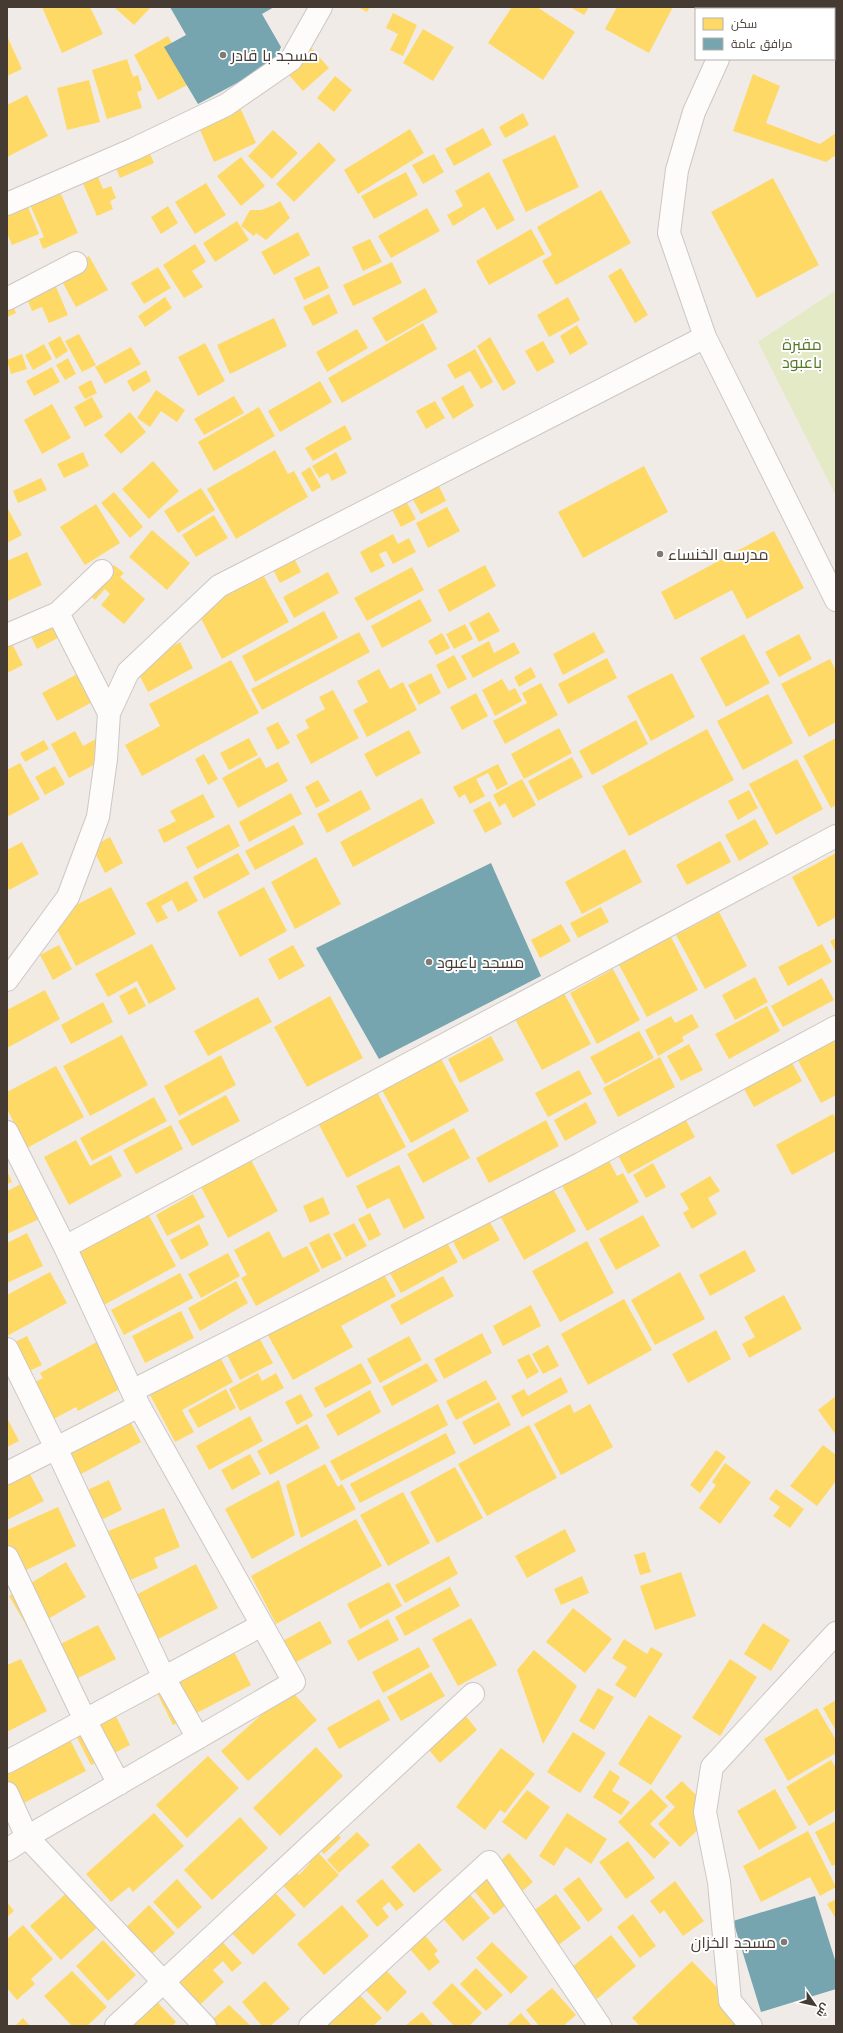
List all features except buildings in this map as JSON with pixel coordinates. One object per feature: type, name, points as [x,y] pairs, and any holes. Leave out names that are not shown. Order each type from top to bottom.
[{"type":"street","points":[[7,204],[134,149],[226,105],[291,60],[321,7]]},
{"type":"street","points":[[718,60],[692,119],[677,170],[669,233],[705,337],[836,600]]},
{"type":"street","points":[[7,299],[76,263]]},
{"type":"street","points":[[7,980],[68,897],[98,817],[106,759],[109,713],[128,672],[219,586],[705,337]]},
{"type":"street","points":[[7,635],[58,613],[102,571]]},
{"type":"street","points":[[58,613],[109,713]]},
{"type":"street","points":[[65,1247],[836,836]]},
{"type":"street","points":[[7,1474],[56,1448],[136,1398],[836,1027]]},
{"type":"street","points":[[7,1132],[65,1247],[136,1398],[294,1682],[7,1850]]},
{"type":"street","points":[[7,1349],[56,1448],[164,1678],[198,1738]]},
{"type":"street","points":[[7,1558],[85,1720],[119,1784]]},
{"type":"street","points":[[7,1762],[262,1625]]},
{"type":"street","points":[[751,2026],[730,2001],[719,1882],[705,1812],[712,1766],[836,1633]]},
{"type":"street","points":[[116,2026],[473,1694]]},
{"type":"street","points":[[7,1793],[27,1837],[206,2026]]},
{"type":"street","points":[[310,2026],[489,1862],[600,2026]]},
{"type":"green space","name":"مقبرة باعبود","points":[[836,290],[836,496],[758,342]]},
{"type":"place","name":"مسجد با قادر","points":[[223,55]]},
{"type":"place","name":"مدرسه الخنساء","points":[[660,554]]},
{"type":"place","name":"مسجد باعبود","points":[[429,962]]},
{"type":"place","name":"مسجد الخزان","points":[[784,1942]]}]
